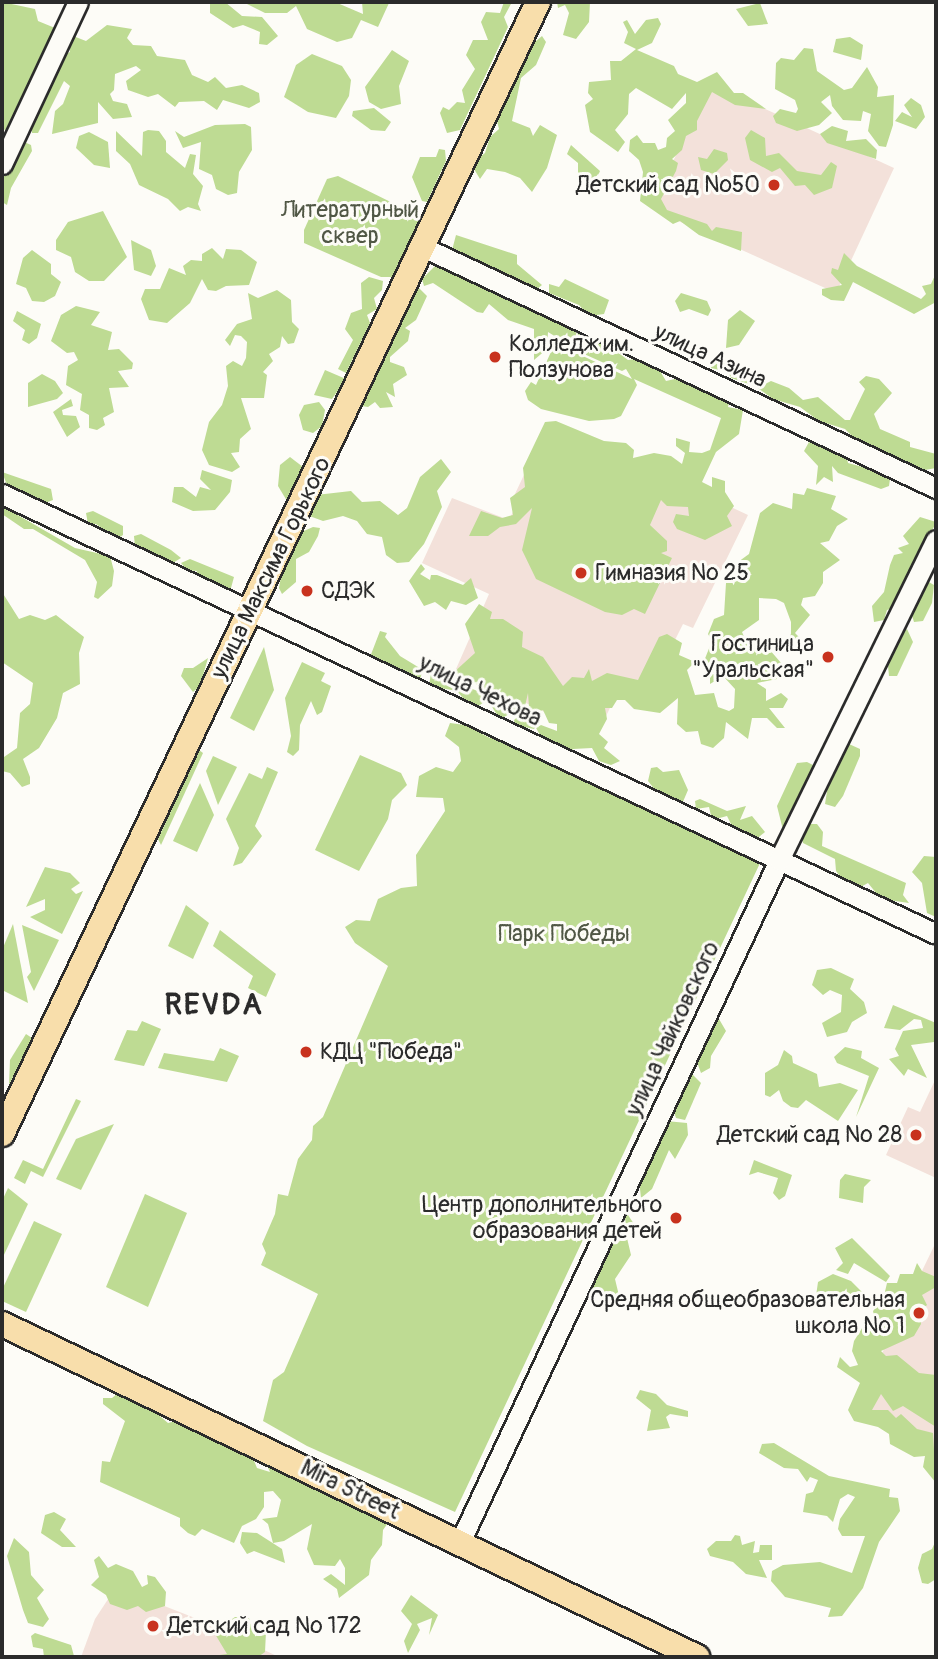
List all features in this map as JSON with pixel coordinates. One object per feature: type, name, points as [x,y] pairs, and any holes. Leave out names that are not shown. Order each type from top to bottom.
[{"type":"main road","name":"улица Максима Горького","points":[[2,1134],[425,248],[538,2]]},
{"type":"main road","name":"Mira Street","points":[[2,1325],[697,1657]]},
{"type":"street","points":[[2,164],[79,2]]},
{"type":"street","name":"улица Азина","points":[[425,248],[936,488]]},
{"type":"street","name":"улица Чехова","points":[[2,494],[936,934]]},
{"type":"street","name":"улица Чайковского","points":[[460,1542],[779,860],[936,540]]},
{"type":"shaded area","name":"Детский сад №50","points":[[711,84],[894,168],[836,293],[650,208]]},
{"type":"shaded area","name":"Гимназия № 25","points":[[549,422],[748,515],[693,628],[683,624],[674,642],[662,637],[635,693],[620,687],[596,737],[456,669],[489,594],[422,563],[452,498],[509,520],[519,499],[514,496]]},
{"type":"shaded area","name":"Детский сад № 28","points":[[936,1078],[936,1178],[886,1155],[908,1107],[920,1112]]},
{"type":"shaded area","name":"Средняя общеобразовательная школа № 1","points":[[936,1242],[936,1453],[853,1413]]},
{"type":"shaded area","name":"Детский сад № 172","points":[[116,1587],[200,1620],[279,1657],[81,1657],[95,1619]]},
{"type":"green space","points":[[2,2],[35,9],[38,21],[55,28],[6,130],[2,129]]},
{"type":"green space","points":[[225,2],[242,16],[262,17],[278,36],[267,45],[259,44],[260,32],[243,25],[233,28],[210,13],[210,4]]},
{"type":"green space","points":[[243,2],[335,2],[363,14],[362,2],[389,3],[378,27],[361,20],[352,38],[337,42],[307,29],[296,6],[287,13],[265,13]]},
{"type":"green space","points":[[504,2],[512,2],[504,17],[508,27],[460,130],[447,133],[440,113],[443,107],[449,110],[457,102],[465,103],[462,90],[475,69],[466,55],[473,40],[488,40],[481,22],[486,12],[500,13]]},
{"type":"green space","points":[[557,2],[590,2],[589,22],[576,39],[563,35],[569,13],[565,5],[558,8]]},
{"type":"green space","points":[[760,3],[768,24],[748,26],[736,9]]},
{"type":"green space","points":[[658,18],[661,24],[652,43],[637,50],[674,66],[678,74],[697,82],[717,72],[734,93],[743,93],[766,109],[735,105],[712,92],[697,121],[697,130],[686,136],[682,150],[672,159],[678,163],[676,171],[661,199],[667,210],[707,224],[712,231],[716,227],[742,232],[741,251],[699,235],[680,221],[673,224],[640,201],[643,172],[639,160],[629,151],[630,140],[637,135],[643,143],[655,143],[658,150],[666,147],[667,138],[675,131],[668,120],[686,103],[686,93],[672,109],[636,88],[629,94],[628,114],[615,130],[625,142],[618,152],[590,132],[585,105],[593,99],[588,93],[589,82],[611,80],[610,61],[621,61],[636,49],[624,43],[628,32],[623,22],[627,20],[635,34],[646,20]]},
{"type":"green space","points":[[107,25],[132,29],[127,38],[133,45],[151,46],[157,56],[185,60],[192,75],[208,82],[215,77],[226,88],[242,85],[259,93],[260,102],[249,108],[223,100],[217,110],[204,101],[179,102],[175,107],[158,94],[148,97],[128,90],[126,81],[141,70],[136,66],[115,74],[114,90],[110,94],[113,101],[127,104],[132,117],[113,119],[98,102],[98,123],[52,134],[55,111],[63,104],[70,86],[64,81],[38,133],[32,133],[31,120],[62,56],[70,52],[68,34],[86,41]]},
{"type":"green space","points":[[542,36],[546,42],[536,65],[521,78],[512,121],[530,128],[533,136],[540,125],[557,135],[547,168],[532,192],[520,178],[505,172],[487,169],[480,179],[471,164],[485,153],[490,137],[499,129],[495,113],[528,48]]},
{"type":"green space","points":[[850,37],[863,45],[861,60],[833,52],[836,39]]},
{"type":"green space","points":[[804,48],[813,49],[817,71],[844,90],[852,88],[867,67],[878,87],[877,97],[894,95],[893,125],[886,147],[879,146],[868,131],[871,114],[863,111],[861,121],[843,120],[832,106],[830,95],[821,102],[832,113],[819,125],[797,131],[776,123],[773,116],[780,109],[796,113],[798,109],[795,100],[775,89],[776,63],[781,58],[794,60]]},
{"type":"green space","points":[[392,50],[409,61],[399,86],[401,104],[381,109],[369,102],[365,87]]},
{"type":"green space","points":[[312,54],[342,66],[351,80],[349,96],[336,118],[308,112],[284,97],[296,65]]},
{"type":"green space","points":[[911,98],[921,105],[925,117],[916,129],[895,121],[902,112],[912,117],[904,105]]},
{"type":"green space","points":[[374,108],[391,122],[385,131],[371,130],[352,116],[353,111]]},
{"type":"green space","points":[[245,124],[251,127],[252,150],[239,172],[237,193],[228,195],[216,189],[212,175],[199,169],[201,142],[183,148],[175,131],[184,137],[215,125]]},
{"type":"green space","points":[[832,126],[848,131],[846,141],[866,139],[877,150],[876,159],[827,143],[820,134]]},
{"type":"green space","points":[[751,130],[765,138],[766,156],[779,153],[797,171],[821,175],[831,162],[837,166],[832,188],[814,195],[805,185],[795,186],[780,168],[772,172],[750,160],[745,138]]},
{"type":"green space","points":[[116,131],[142,156],[143,132],[159,131],[166,141],[166,152],[185,168],[190,154],[196,155],[193,174],[203,186],[198,204],[201,211],[188,207],[180,211],[168,199],[139,185],[130,164],[116,151]]},
{"type":"green space","points":[[89,132],[108,142],[110,168],[94,165],[76,148],[79,136]]},
{"type":"green space","points":[[20,140],[31,145],[32,151],[11,188],[7,205],[2,202],[2,162]]},
{"type":"green space","points":[[571,145],[600,171],[594,185],[578,178],[578,163],[567,154]]},
{"type":"green space","points":[[439,149],[445,150],[446,161],[427,202],[422,201],[412,177],[420,157],[436,157]]},
{"type":"green space","points":[[714,149],[727,153],[728,160],[714,174],[701,170],[698,157],[707,159]]},
{"type":"green space","name":"Литературный сквер","points":[[338,176],[417,215],[418,222],[392,277],[381,277],[304,243],[304,230],[327,179]]},
{"type":"green space","points":[[103,211],[127,257],[104,281],[89,281],[75,272],[71,257],[56,250],[56,240],[68,222]]},
{"type":"green space","points":[[456,235],[517,255],[517,264],[542,285],[537,289],[451,254]]},
{"type":"green space","points":[[131,240],[151,250],[156,266],[151,276],[134,270]]},
{"type":"green space","points":[[212,248],[223,259],[226,249],[241,250],[257,262],[249,285],[208,290],[202,279],[190,303],[167,323],[149,320],[141,299],[145,289],[160,289],[169,268],[186,275],[183,266],[191,260],[202,261],[202,254]]},
{"type":"green space","points":[[32,250],[51,264],[51,274],[61,282],[55,296],[44,302],[32,301],[26,288],[16,284],[23,258]]},
{"type":"green space","points":[[844,253],[857,266],[921,299],[926,294],[922,286],[931,284],[936,273],[936,302],[914,314],[853,282],[844,301],[831,300],[822,295],[822,289],[842,285],[831,273],[832,268],[838,270]]},
{"type":"green space","points":[[438,263],[602,341],[628,360],[643,358],[657,366],[666,381],[675,379],[693,384],[697,390],[706,388],[730,399],[728,407],[743,410],[739,434],[716,452],[702,482],[712,487],[712,477],[725,481],[725,492],[734,506],[727,516],[732,526],[705,540],[677,529],[673,522],[676,514],[689,516],[688,507],[667,506],[661,500],[650,525],[667,541],[667,551],[661,553],[672,558],[645,614],[634,609],[622,615],[605,612],[536,579],[522,550],[532,508],[516,524],[500,527],[488,536],[469,536],[481,511],[502,518],[513,515],[510,498],[525,487],[523,468],[545,422],[556,421],[604,441],[626,443],[634,450],[633,458],[654,453],[671,456],[682,464],[685,453],[676,446],[676,438],[690,442],[689,452],[702,453],[710,450],[721,418],[634,379],[637,385],[621,416],[614,419],[589,421],[541,409],[528,400],[525,391],[531,382],[536,385],[555,343],[632,379],[626,369],[622,371],[584,354],[548,332],[547,349],[534,360],[534,329],[508,320],[489,304],[483,313],[477,312],[433,283],[424,286],[422,279]]},
{"type":"green space","points":[[369,277],[383,281],[382,290],[374,298],[377,309],[367,315],[370,323],[346,373],[338,369],[353,340],[345,329],[351,313],[362,309],[361,283]]},
{"type":"green space","points":[[565,279],[609,300],[604,314],[589,316],[579,305],[549,293],[549,284],[559,287]]},
{"type":"green space","points":[[418,287],[427,296],[416,320],[405,328],[410,331],[408,341],[390,357],[390,362],[404,367],[407,375],[393,384],[395,397],[386,392],[393,407],[380,408],[375,402],[368,407],[362,406],[409,290]]},
{"type":"green space","points":[[277,290],[291,300],[292,322],[299,329],[294,343],[288,344],[282,336],[280,347],[269,354],[273,361],[263,372],[267,375],[264,398],[241,398],[251,429],[240,439],[239,452],[231,453],[240,467],[232,472],[209,465],[202,450],[209,422],[222,405],[228,386],[226,366],[233,361],[242,366],[246,358],[247,342],[241,336],[235,335],[230,346],[225,340],[237,324],[252,319],[248,293],[258,298]]},
{"type":"green space","points":[[681,293],[707,301],[711,310],[708,316],[689,309],[680,312],[675,301]]},
{"type":"green space","points":[[76,306],[100,312],[91,325],[112,332],[108,350],[119,349],[133,363],[132,369],[118,371],[129,387],[109,388],[114,412],[103,418],[105,425],[97,430],[89,428],[89,415],[80,410],[82,394],[66,385],[68,366],[78,360],[74,352],[67,353],[51,341],[61,315]]},
{"type":"green space","points":[[740,310],[755,321],[739,345],[726,348],[728,320]]},
{"type":"green space","points":[[17,311],[41,324],[37,338],[29,344],[22,340],[25,330],[13,321]]},
{"type":"green space","points":[[721,358],[725,364],[742,366],[745,374],[765,384],[771,381],[789,388],[803,400],[818,397],[845,420],[850,420],[865,389],[859,382],[866,376],[879,379],[892,393],[874,414],[880,429],[910,442],[910,447],[936,454],[936,468],[925,470],[874,448],[856,451],[855,439],[845,429],[819,421],[800,407],[773,399],[755,386],[731,378],[728,372],[711,368],[713,359]]},
{"type":"green space","points":[[325,370],[346,379],[332,399],[314,395]]},
{"type":"green space","points":[[42,374],[55,381],[63,393],[57,399],[28,407],[28,383]]},
{"type":"green space","points":[[71,399],[73,406],[62,410],[63,415],[76,416],[80,427],[67,437],[53,412]]},
{"type":"green space","points":[[319,402],[325,410],[322,426],[313,433],[303,430],[299,415],[304,405]]},
{"type":"green space","points":[[809,442],[847,458],[848,463],[881,472],[890,479],[889,486],[881,489],[838,473],[832,466],[833,482],[824,477],[816,485],[818,466],[804,451]]},
{"type":"green space","points":[[290,457],[303,467],[287,501],[278,486],[280,465]]},
{"type":"green space","points":[[441,459],[451,472],[437,491],[442,507],[424,544],[409,562],[397,563],[386,555],[382,537],[367,534],[357,521],[343,516],[323,521],[304,514],[316,495],[351,491],[362,502],[380,501],[398,515],[407,508],[420,477]]},
{"type":"green space","points":[[202,470],[232,480],[230,492],[215,510],[193,511],[172,502],[174,487],[183,487],[196,497],[200,487],[211,490],[200,479]]},
{"type":"green space","points":[[2,472],[51,489],[53,500],[45,503],[7,485]]},
{"type":"green space","points":[[807,488],[836,496],[831,509],[848,519],[837,526],[829,541],[820,543],[840,560],[823,572],[823,583],[815,596],[803,598],[801,605],[810,615],[795,633],[800,638],[792,653],[782,651],[791,634],[791,622],[784,603],[776,599],[759,598],[759,620],[742,632],[748,646],[762,641],[782,664],[777,679],[757,683],[766,689],[766,701],[781,693],[788,699],[783,708],[769,708],[785,728],[777,728],[767,718],[752,718],[748,739],[726,722],[724,738],[713,748],[701,744],[698,731],[686,732],[677,724],[678,698],[660,713],[634,709],[625,700],[617,700],[612,708],[605,708],[607,719],[599,734],[608,742],[604,748],[620,761],[611,765],[599,761],[592,748],[573,749],[570,755],[540,735],[536,728],[541,725],[557,731],[557,724],[549,723],[543,710],[534,714],[539,723],[534,729],[515,725],[514,720],[529,707],[528,693],[525,706],[500,719],[490,704],[484,702],[473,710],[457,691],[429,686],[431,673],[444,670],[460,684],[480,692],[476,683],[471,686],[453,673],[475,653],[465,624],[479,604],[492,612],[490,619],[503,619],[523,632],[522,647],[543,657],[563,686],[572,677],[584,678],[589,669],[592,681],[607,673],[638,680],[659,637],[667,634],[682,643],[679,655],[695,662],[687,670],[695,695],[714,693],[718,707],[729,711],[734,708],[735,689],[723,676],[710,684],[710,672],[702,666],[712,641],[708,634],[714,619],[724,615],[726,583],[739,576],[738,562],[749,554],[760,513],[773,503],[792,509],[793,493],[804,495]]},
{"type":"green space","points":[[2,506],[75,548],[110,556],[114,571],[112,586],[98,599],[94,597],[97,582],[85,560],[33,529],[24,529],[2,514]]},
{"type":"green space","points":[[93,511],[123,526],[123,535],[117,539],[96,524],[88,524],[86,513]]},
{"type":"green space","points":[[920,517],[936,522],[926,545],[919,552],[894,608],[887,610],[884,620],[874,622],[872,606],[884,592],[894,555],[903,553],[898,548],[909,544],[903,536]]},
{"type":"green space","points":[[313,527],[320,528],[318,536],[309,552],[296,559],[296,582],[282,594],[279,588],[282,570],[299,533]]},
{"type":"green space","points":[[141,534],[181,558],[171,564],[135,547],[134,536]]},
{"type":"green space","points":[[190,559],[234,577],[231,588],[223,590],[208,578],[197,576],[197,571],[187,570],[181,563]]},
{"type":"green space","points":[[421,564],[425,569],[420,574],[430,580],[431,575],[437,575],[463,585],[471,578],[478,598],[466,605],[451,601],[446,610],[435,602],[424,606],[409,581]]},
{"type":"green space","points":[[927,581],[934,585],[932,603],[923,621],[914,622],[910,609],[921,584]]},
{"type":"green space","points":[[2,592],[19,619],[30,615],[45,620],[56,615],[84,637],[79,653],[80,684],[63,693],[57,718],[39,748],[23,759],[30,784],[22,787],[10,773],[2,771],[2,752],[4,757],[17,748],[20,713],[30,704],[33,683],[2,662]]},
{"type":"green space","points":[[907,629],[913,642],[897,676],[889,676],[888,666],[899,635]]},
{"type":"green space","points":[[380,631],[387,633],[385,637],[400,656],[423,670],[420,679],[413,681],[370,657]]},
{"type":"green space","points":[[264,647],[274,690],[254,731],[230,718]]},
{"type":"green space","points":[[208,658],[200,686],[193,692],[181,676],[184,668],[193,668]]},
{"type":"green space","points":[[302,662],[325,673],[321,681],[331,686],[322,712],[317,715],[311,701],[300,725],[299,750],[293,756],[287,752],[291,736],[285,698]]},
{"type":"green space","name":"Парк Победы","points":[[450,723],[465,725],[490,738],[492,734],[761,861],[455,1512],[307,1446],[263,1421],[273,1380],[284,1372],[318,1294],[261,1265],[266,1253],[262,1244],[275,1214],[278,1194],[288,1196],[298,1159],[312,1140],[313,1126],[323,1117],[388,966],[355,943],[345,927],[356,920],[370,921],[378,899],[401,888],[417,886],[416,855],[445,811],[443,798],[416,797],[419,776],[436,767],[453,772],[461,761],[459,747],[445,736]]},
{"type":"green space","points":[[849,744],[860,749],[860,756],[843,796],[835,807],[825,804],[829,779]]},
{"type":"green space","points":[[199,750],[203,753],[161,845],[158,839]]},
{"type":"green space","points":[[360,755],[401,773],[407,785],[392,800],[388,819],[359,871],[315,850]]},
{"type":"green space","points":[[213,756],[237,767],[218,805],[206,771]]},
{"type":"green space","points":[[807,762],[815,766],[798,811],[790,816],[783,830],[777,806],[797,763]]},
{"type":"green space","points":[[267,767],[278,772],[255,826],[262,836],[242,863],[233,866],[239,848],[226,819],[249,773],[262,779]]},
{"type":"green space","points":[[657,767],[663,772],[679,770],[688,790],[682,804],[660,796],[648,781],[651,768]]},
{"type":"green space","points":[[200,783],[214,815],[197,852],[173,841]]},
{"type":"green space","points":[[700,799],[727,811],[746,806],[740,820],[752,816],[765,832],[754,841],[735,832],[727,816],[712,820],[709,807],[696,809],[695,801]]},
{"type":"green space","points":[[808,824],[817,824],[823,832],[822,846],[906,883],[903,895],[909,903],[881,899],[868,883],[857,889],[845,883],[836,871],[835,859],[803,843],[801,834]]},
{"type":"green space","points":[[924,856],[936,857],[936,917],[927,913],[922,883],[912,872]]},
{"type":"green space","points":[[45,867],[70,873],[80,883],[71,889],[76,894],[83,891],[62,934],[30,917],[45,910],[45,899],[26,907]]},
{"type":"green space","points":[[186,905],[209,923],[193,959],[168,946]]},
{"type":"green space","points":[[13,924],[28,1003],[2,990],[2,950]]},
{"type":"green space","points":[[22,925],[59,940],[34,991],[27,977],[31,972]]},
{"type":"green space","points":[[220,930],[276,974],[266,997],[248,988],[253,976],[213,946]]},
{"type":"green space","points":[[831,968],[854,979],[850,989],[864,1002],[867,1013],[852,1022],[847,1032],[827,1037],[822,1023],[841,1012],[842,995],[830,990],[823,995],[812,985],[817,970]]},
{"type":"green space","points":[[893,1005],[936,1023],[934,1042],[911,1045],[927,1078],[908,1069],[904,1076],[889,1059],[899,1056],[895,1049],[903,1031],[923,1028],[921,1020],[914,1019],[900,1030],[884,1028]]},
{"type":"green space","points":[[719,1019],[726,1031],[711,1056],[710,1068],[701,1073],[694,1054],[703,1051],[710,1023]]},
{"type":"green space","points":[[142,1021],[161,1029],[144,1066],[114,1060],[127,1030],[137,1031]]},
{"type":"green space","points":[[26,1034],[32,1038],[9,1085],[10,1060]]},
{"type":"green space","points":[[845,1047],[862,1051],[861,1058],[879,1068],[856,1117],[869,1076],[837,1063],[834,1057]]},
{"type":"green space","points":[[220,1048],[239,1056],[227,1082],[158,1068],[164,1053],[214,1061]]},
{"type":"green space","points":[[784,1050],[792,1056],[793,1063],[817,1074],[819,1087],[840,1083],[858,1090],[838,1121],[806,1100],[798,1108],[791,1107],[783,1101],[779,1090],[770,1097],[765,1095],[765,1073],[778,1065]]},
{"type":"green space","points":[[689,1071],[701,1083],[685,1120],[676,1118],[674,1112]]},
{"type":"green space","points":[[76,1099],[81,1101],[43,1177],[31,1171],[25,1184],[14,1178],[23,1160],[43,1169]]},
{"type":"green space","points":[[666,1121],[687,1123],[688,1135],[675,1159],[669,1150],[652,1189],[641,1198],[639,1180]]},
{"type":"green space","points":[[114,1124],[81,1190],[56,1179],[76,1139]]},
{"type":"green space","points":[[754,1160],[792,1175],[785,1196],[779,1200],[773,1193],[778,1178],[758,1172],[749,1175]]},
{"type":"green space","points":[[845,1174],[871,1180],[864,1187],[863,1203],[839,1198],[840,1180]]},
{"type":"green space","points":[[8,1188],[28,1204],[2,1259],[2,1201]]},
{"type":"green space","points":[[145,1194],[187,1213],[148,1307],[106,1287]]},
{"type":"green space","points":[[628,1215],[634,1224],[627,1238],[631,1255],[615,1279],[621,1304],[613,1308],[602,1297],[586,1291],[621,1219]]},
{"type":"green space","points":[[34,1221],[62,1234],[26,1312],[2,1301],[2,1290]]},
{"type":"green space","points":[[852,1238],[890,1276],[886,1282],[854,1263],[848,1274],[836,1270],[843,1263],[835,1248]]},
{"type":"green space","points":[[917,1263],[922,1271],[936,1277],[936,1287],[922,1295],[927,1305],[920,1311],[921,1324],[914,1336],[881,1351],[886,1356],[897,1355],[919,1373],[936,1375],[936,1427],[903,1406],[893,1411],[881,1394],[872,1410],[888,1410],[896,1418],[901,1414],[917,1429],[933,1433],[936,1483],[923,1467],[925,1456],[914,1457],[890,1444],[889,1434],[878,1427],[854,1421],[848,1410],[860,1383],[837,1367],[840,1357],[850,1367],[858,1365],[852,1351],[854,1341],[864,1325],[875,1320],[873,1311],[883,1300],[887,1283],[897,1283],[900,1274],[913,1274]]},
{"type":"green space","points":[[833,1274],[851,1281],[862,1292],[858,1305],[827,1294],[815,1303],[818,1282]]},
{"type":"green space","points":[[123,1389],[131,1402],[141,1400],[168,1423],[179,1420],[252,1456],[257,1468],[270,1472],[264,1459],[390,1520],[383,1530],[382,1545],[371,1560],[369,1575],[339,1598],[337,1589],[323,1579],[331,1574],[345,1585],[345,1568],[340,1559],[335,1566],[314,1565],[307,1549],[312,1524],[284,1541],[273,1543],[268,1524],[262,1519],[277,1517],[281,1500],[273,1491],[264,1492],[264,1507],[256,1519],[242,1526],[234,1543],[202,1529],[195,1536],[188,1533],[180,1526],[180,1518],[100,1482],[102,1461],[110,1462],[125,1421],[103,1404],[103,1398],[112,1398]]},
{"type":"green space","points":[[640,1390],[656,1394],[667,1405],[688,1411],[688,1417],[670,1414],[666,1417],[670,1428],[647,1431],[651,1410],[636,1398]]},
{"type":"green space","points":[[774,1443],[829,1476],[890,1489],[889,1497],[898,1498],[900,1511],[879,1542],[863,1588],[842,1616],[828,1617],[831,1608],[785,1597],[771,1581],[772,1571],[783,1565],[820,1562],[852,1573],[865,1536],[842,1536],[838,1529],[840,1519],[855,1497],[848,1494],[840,1499],[833,1522],[827,1516],[803,1512],[806,1494],[813,1492],[818,1480],[810,1477],[807,1482],[798,1469],[784,1468],[759,1453],[762,1444]]},
{"type":"green space","points":[[54,1512],[66,1519],[60,1530],[76,1547],[62,1547],[41,1533],[45,1515]]},
{"type":"green space","points":[[242,1532],[257,1533],[282,1549],[285,1563],[254,1551],[247,1554],[240,1543]]},
{"type":"green space","points":[[735,1535],[740,1536],[742,1545],[755,1541],[753,1553],[759,1552],[760,1545],[772,1545],[772,1560],[759,1560],[767,1578],[746,1574],[733,1562],[710,1556],[707,1549],[716,1541],[731,1541]]},
{"type":"green space","points":[[14,1538],[29,1552],[31,1575],[44,1590],[37,1598],[49,1619],[43,1627],[28,1623],[23,1610],[7,1556]]},
{"type":"green space","points":[[936,1540],[936,1579],[928,1584],[922,1583],[918,1568],[922,1554],[932,1549]]},
{"type":"green space","points":[[99,1556],[108,1568],[116,1564],[133,1571],[142,1587],[148,1584],[147,1575],[155,1577],[166,1592],[165,1606],[146,1612],[138,1606],[127,1610],[110,1604],[106,1595],[91,1585],[99,1577],[94,1560]]},
{"type":"green space","points":[[411,1595],[438,1615],[429,1635],[432,1618],[417,1624],[420,1630],[408,1653],[404,1641],[412,1624],[401,1611]]},
{"type":"green space","points":[[235,1617],[249,1618],[251,1628],[266,1632],[265,1652],[258,1657],[204,1657],[227,1654],[215,1634],[216,1631],[227,1632],[225,1624]]},
{"type":"green space","points":[[35,1633],[71,1645],[74,1656],[44,1657],[43,1649],[33,1647],[31,1636]]},
{"type":"place","name":"Детский сад №50","points":[[774,185]]},
{"type":"place","name":"Колледж им. Ползунова","points":[[495,357]]},
{"type":"place","name":"Гимназия № 25","points":[[581,573]]},
{"type":"place","name":"СДЭК","points":[[307,591]]},
{"type":"place","name":"Гостиница \"Уральская\"","points":[[828,657]]},
{"type":"place","name":"КДЦ \"Победа\"","points":[[306,1052]]},
{"type":"place","name":"Детский сад № 28","points":[[916,1135]]},
{"type":"place","name":"Центр дополнительного образования детей","points":[[676,1218]]},
{"type":"place","name":"Средняя общеобразовательная школа № 1","points":[[919,1313]]},
{"type":"place","name":"Детский сад № 172","points":[[153,1626]]},
{"type":"district","name":"REVDA","points":[[214,1005]]}]
